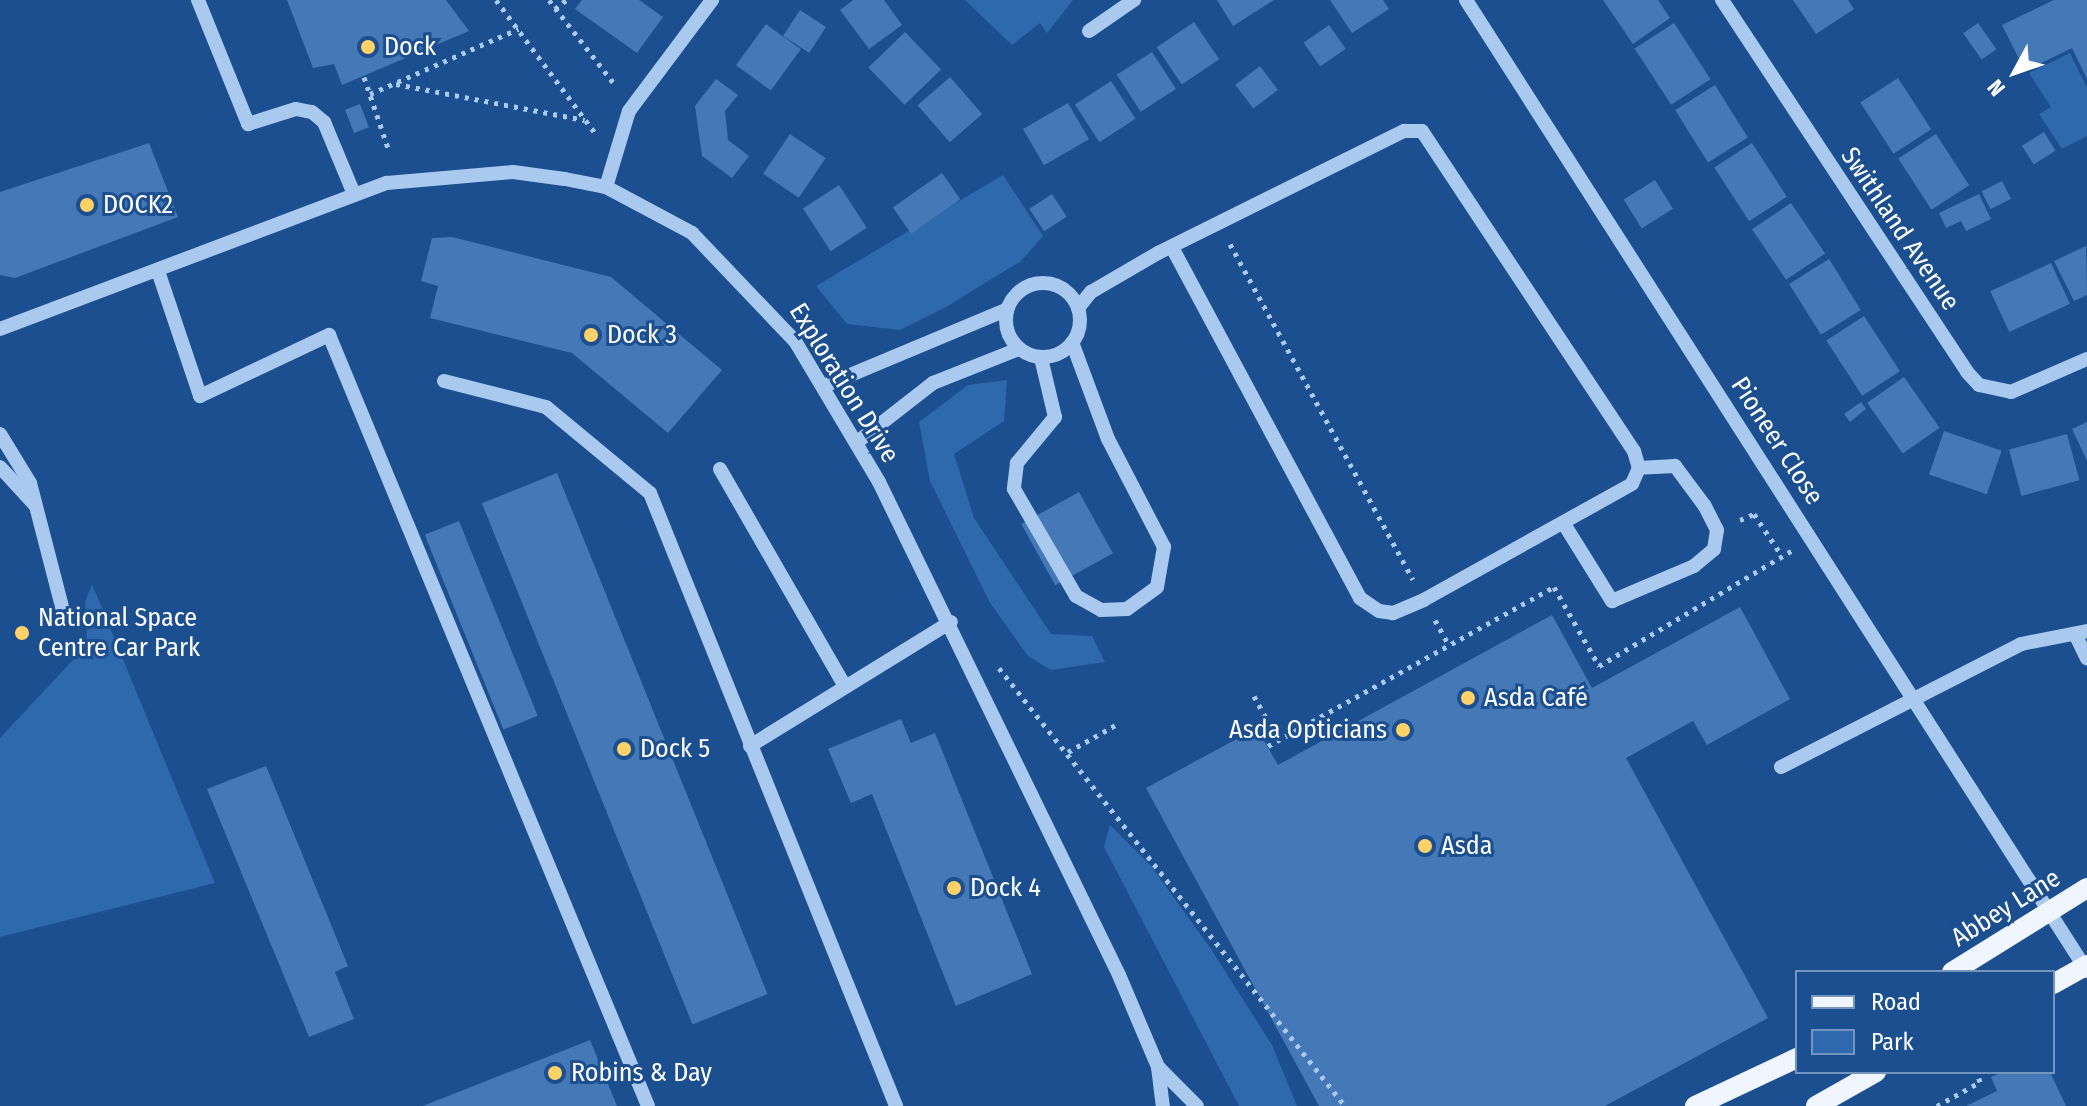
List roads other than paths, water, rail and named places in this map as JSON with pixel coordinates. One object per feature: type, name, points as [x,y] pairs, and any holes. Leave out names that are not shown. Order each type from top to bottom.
[{"type":"main road","name":"Abbey Lane","points":[[1955,970],[2051,906],[2087,888]]},
{"type":"main road","points":[[2055,983],[2086,968]]},
{"type":"main road","points":[[1702,1103],[1795,1059]]},
{"type":"main road","points":[[1816,1106],[1872,1074]]},
{"type":"street","points":[[198,0],[248,124],[296,109],[312,112],[324,122],[354,194]]},
{"type":"street","points":[[606,187],[629,111],[712,0]]},
{"type":"street","name":"Pioneer Close","points":[[1466,0],[2051,906],[2086,968]]},
{"type":"street","name":"Swithland Avenue","points":[[1722,0],[1973,379],[2011,392],[2087,359]]},
{"type":"street","points":[[1089,31],[1128,2]]},
{"type":"street","points":[[1041,358],[1055,417],[1017,463],[1014,489],[1076,596],[1101,610],[1127,609],[1157,587],[1164,547],[1108,439],[1072,342],[1078,308],[1091,292],[1172,247],[1404,131],[1422,131],[1639,468]]},
{"type":"street","name":"Exploration Drive","points":[[0,329],[354,194],[418,179],[513,172],[606,187],[692,233],[728,264],[824,386],[856,443],[979,679],[1158,1067],[1163,1106]]},
{"type":"street","points":[[1172,247],[1360,598],[1393,613],[1424,600],[1632,484],[1639,468]]},
{"type":"street","points":[[158,271],[200,396],[329,335],[648,1106]]},
{"type":"street","points":[[824,386],[1006,310],[1019,291],[1041,282],[1064,289],[1078,308]]},
{"type":"street","points":[[1006,310],[1007,332],[1019,349],[1041,358],[1072,342]]},
{"type":"street","points":[[856,443],[933,383],[1019,349]]},
{"type":"street","points":[[444,381],[546,407],[650,493],[896,1106]]},
{"type":"street","points":[[0,434],[23,465],[63,611]]},
{"type":"street","points":[[1564,524],[1612,601],[1694,566],[1714,549],[1717,530],[1675,466],[1639,468]]},
{"type":"street","points":[[0,467],[36,507]]},
{"type":"street","points":[[720,469],[845,686]]},
{"type":"street","points":[[750,746],[951,622]]},
{"type":"street","points":[[1781,767],[2021,644],[2082,633],[2087,659]]},
{"type":"street","name":"Exploration Drive","points":[[1158,1067],[1197,1106]]},
{"type":"place","name":"Dock","points":[[368,47]]},
{"type":"place","name":"DOCK2","points":[[87,205]]},
{"type":"place","name":"Dock 3","points":[[591,335]]},
{"type":"place","name":"National Space Centre Car Park","points":[[22,633]]},
{"type":"place","name":"Asda Café","points":[[1468,698]]},
{"type":"place","name":"Asda Opticians","points":[[1403,730]]},
{"type":"place","name":"Dock 5","points":[[624,749]]},
{"type":"place","name":"Asda","points":[[1425,846]]},
{"type":"place","name":"Dock 4","points":[[954,888]]},
{"type":"place","name":"Robins & Day","points":[[555,1073]]}]
